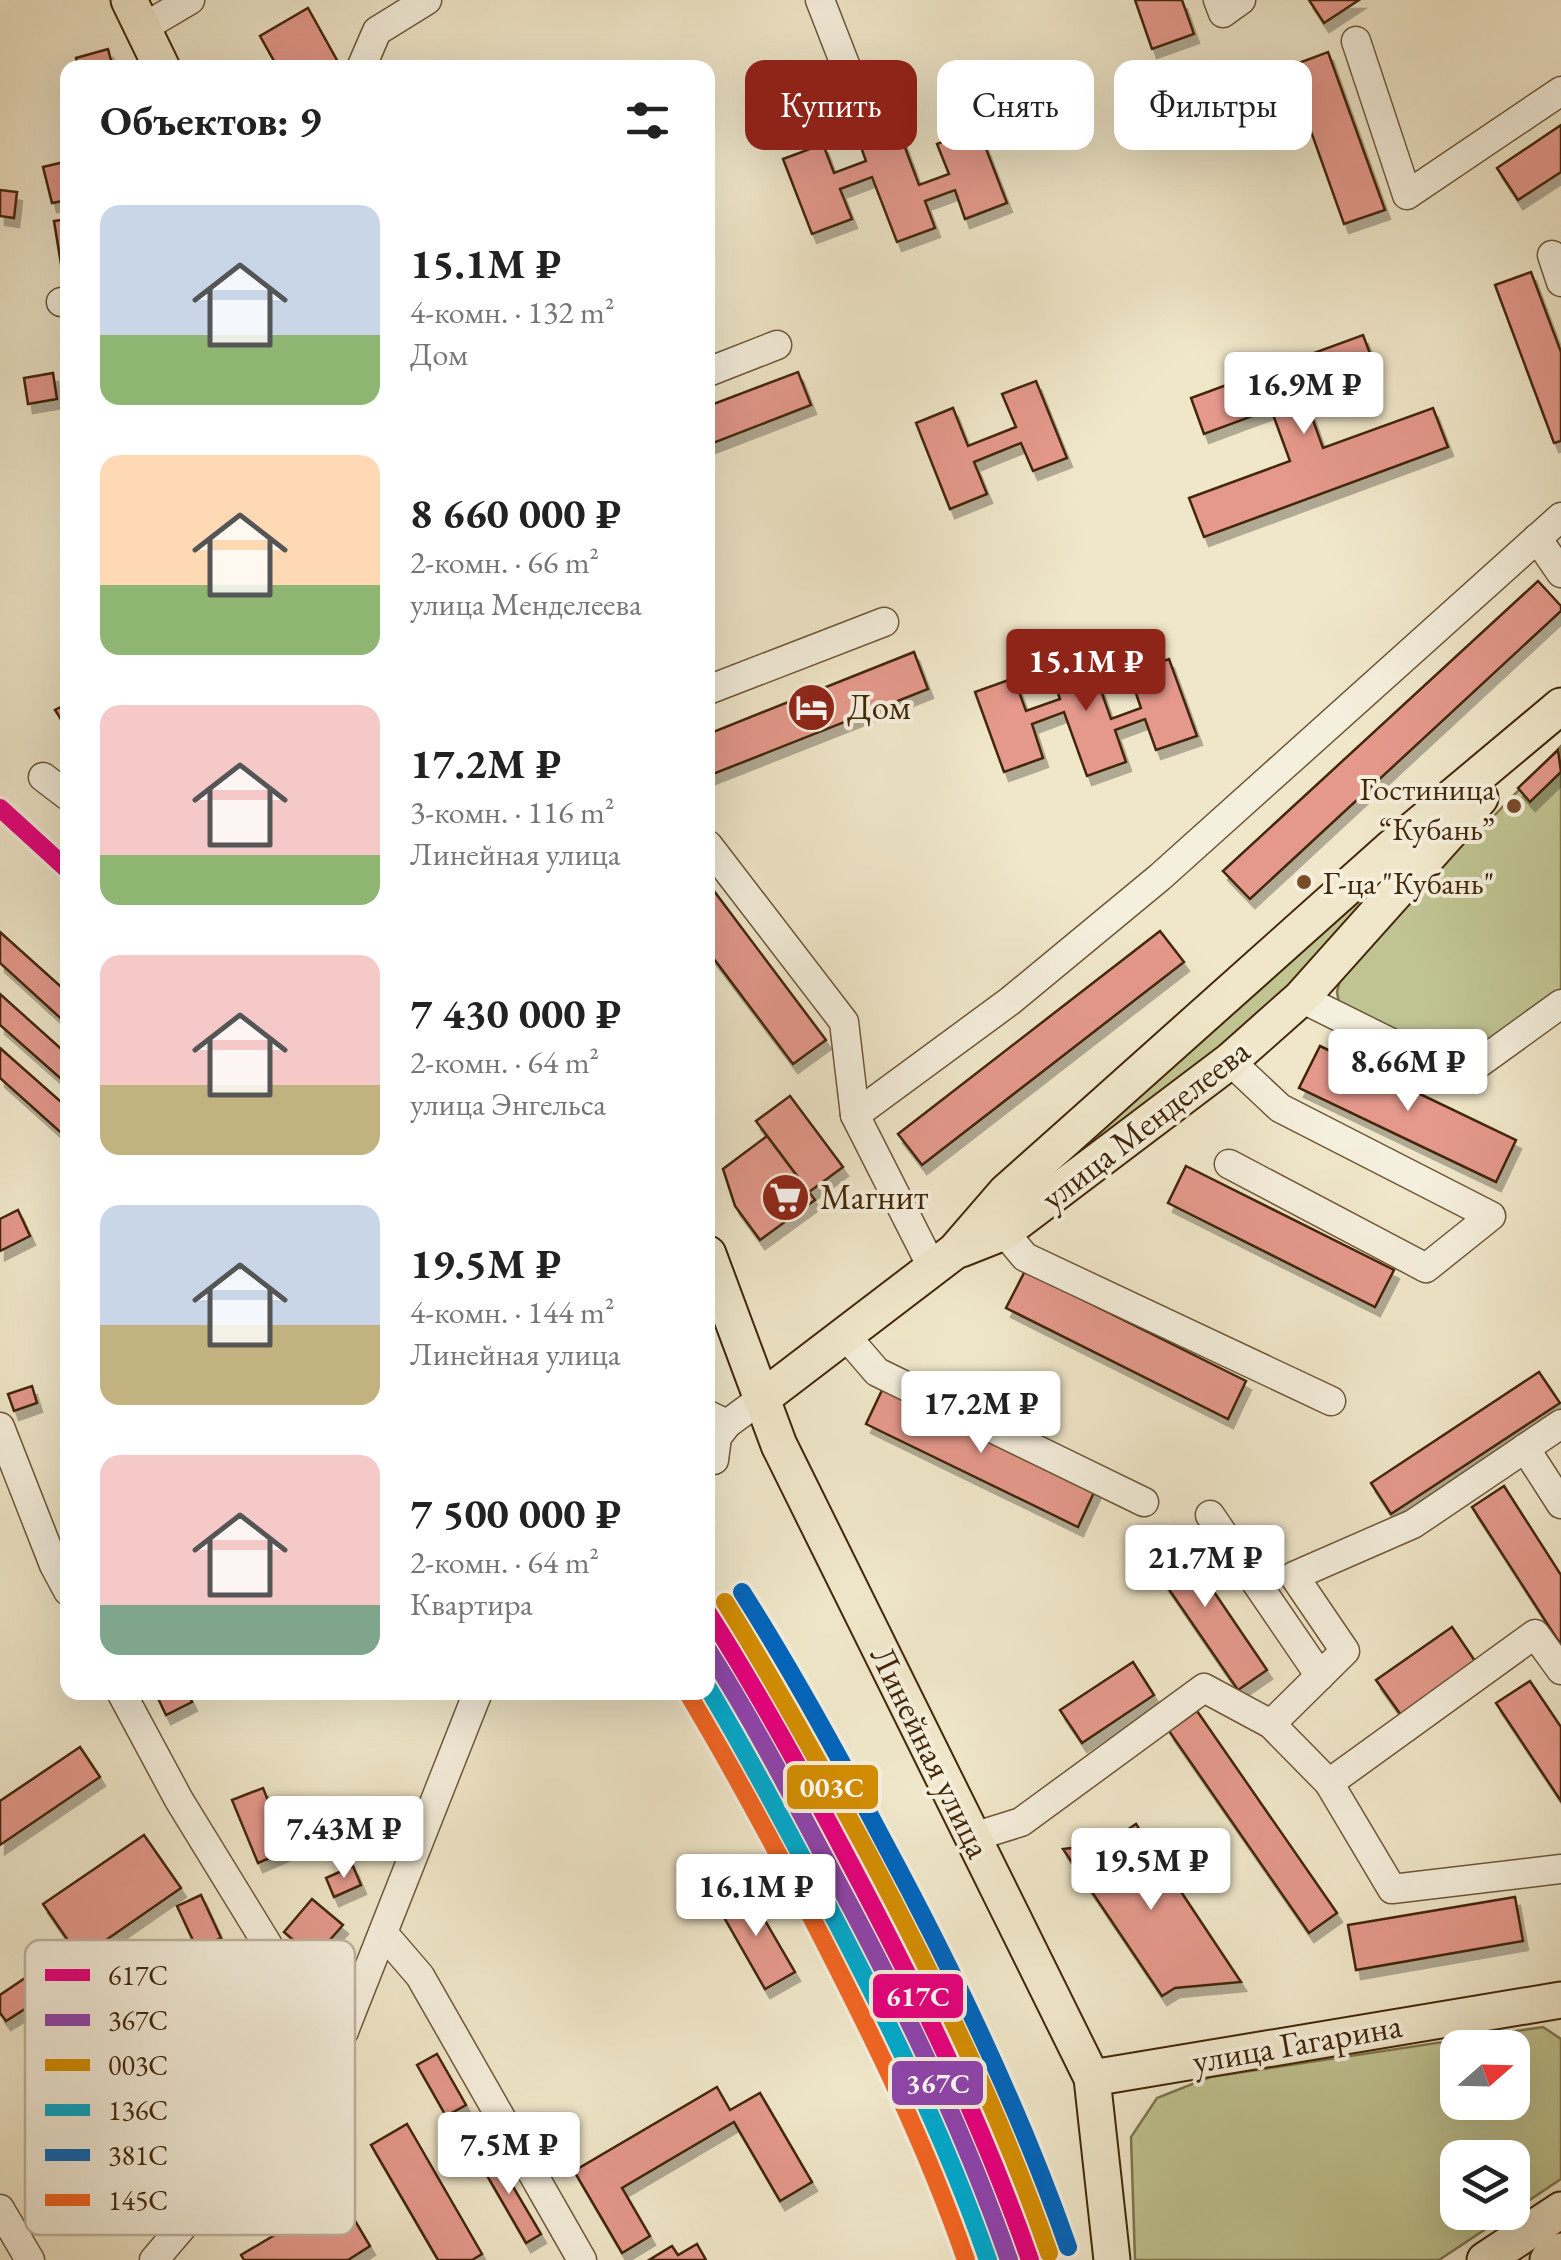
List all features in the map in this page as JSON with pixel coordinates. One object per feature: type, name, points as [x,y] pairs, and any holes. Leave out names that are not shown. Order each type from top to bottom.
[{"type":"main road","points":[[119,0],[135,15],[158,60]]},
{"type":"main road","name":"улица Менделеева","points":[[944,1260],[1004,1232],[1230,1061],[1300,998],[1561,707]]},
{"type":"main road","name":"улица Менделеева","points":[[761,1399],[944,1260],[1006,1192],[1390,850],[1561,707]]},
{"type":"main road","name":"Линейная улица","points":[[715,1273],[779,1444],[1092,2078],[1112,2260]]},
{"type":"main road","name":"улица Гагарина","points":[[1092,2078],[1561,2000]]},
{"type":"main road","points":[[1485,2260],[1561,2210]]},
{"type":"main road","points":[[1548,2260],[1561,2251]]},
{"type":"street","points":[[135,15],[190,0]]},
{"type":"street","points":[[364,60],[377,31],[428,0]]},
{"type":"street","points":[[820,0],[843,60]]},
{"type":"street","points":[[1218,0],[1222,12],[1241,0]]},
{"type":"street","points":[[1356,40],[1407,195],[1561,92]]},
{"type":"street","points":[[715,369],[777,344]]},
{"type":"street","points":[[856,1115],[1010,1000],[1160,877],[1561,517]]},
{"type":"street","points":[[1537,538],[1561,574]]},
{"type":"street","points":[[715,687],[884,622]]},
{"type":"street","points":[[43,777],[60,790]]},
{"type":"street","points":[[715,853],[844,1022],[856,1115],[944,1260]]},
{"type":"street","points":[[1300,998],[1460,1077],[1561,1004]]},
{"type":"street","points":[[1229,1164],[1426,1268],[1492,1216],[1280,1108],[1230,1061]]},
{"type":"street","points":[[1004,1232],[1025,1257],[1331,1401]]},
{"type":"street","points":[[846,1336],[878,1372],[1144,1502]]},
{"type":"street","points":[[715,1454],[717,1420],[761,1399]]},
{"type":"street","points":[[1272,1724],[1345,1651],[1294,1576],[1413,1524],[1561,1424]]},
{"type":"street","points":[[0,1426],[60,1576]]},
{"type":"street","points":[[1525,1448],[1561,1504]]},
{"type":"street","points":[[1210,1515],[1320,1676]]},
{"type":"street","points":[[1329,1783],[1535,1634],[1561,1670]]},
{"type":"street","points":[[973,1837],[1020,1822],[1204,1688],[1272,1724],[1329,1783],[1392,1890],[1561,1869]]},
{"type":"street","points":[[125,1700],[179,1800],[264,1940]]},
{"type":"street","points":[[355,2003],[475,1700]]},
{"type":"street","points":[[383,1933],[420,1976],[582,2260]]},
{"type":"street","points":[[0,2209],[30,2260]]},
{"type":"street","points":[[154,2260],[175,2235]]},
{"type":"green space","points":[[1561,746],[1561,995],[1467,1056],[1452,1060],[1339,1003],[1340,980],[1435,864],[1489,821]]},
{"type":"green space","points":[[1394,865],[1399,870],[1303,982],[1136,1120],[1015,1198]]},
{"type":"green space","points":[[1543,2027],[1561,2039],[1561,2179],[1530,2200],[1530,2140],[1440,2140],[1440,2230],[1484,2230],[1439,2260],[1135,2260],[1131,2137],[1157,2098],[1210,2077],[1440,2042],[1440,2120],[1530,2120],[1530,2030],[1523,2030]]},
{"type":"building","points":[[1135,0],[1182,0],[1194,34],[1152,49]]},
{"type":"building","points":[[1309,0],[1359,0],[1324,23]]},
{"type":"building","points":[[308,8],[337,60],[274,60],[260,36]]},
{"type":"building","points":[[108,49],[111,60],[76,60]]},
{"type":"building","points":[[1328,52],[1385,210],[1344,224],[1312,134],[1312,60],[1307,60]]},
{"type":"building","points":[[1561,125],[1561,172],[1518,200],[1497,168]]},
{"type":"building","points":[[807,150],[825,150],[834,173],[866,161],[862,150],[906,150],[919,185],[949,174],[939,150],[987,150],[1007,203],[965,219],[955,190],[925,201],[935,228],[897,242],[872,177],[840,189],[852,219],[812,234],[783,159]]},
{"type":"building","points":[[60,163],[60,202],[52,203],[43,167]]},
{"type":"building","points":[[0,190],[17,192],[14,218],[0,216]]},
{"type":"building","points":[[60,220],[60,258],[54,221]]},
{"type":"building","points":[[1531,272],[1561,352],[1561,441],[1554,443],[1495,285]]},
{"type":"building","points":[[1363,335],[1377,372],[1305,398],[1323,448],[1433,408],[1448,447],[1204,537],[1189,498],[1290,461],[1271,409],[1204,434],[1191,398]]},
{"type":"building","points":[[798,372],[811,405],[715,442],[715,403]]},
{"type":"building","points":[[53,373],[57,399],[28,404],[24,378]]},
{"type":"building","points":[[1036,381],[1067,458],[1033,471],[1021,443],[974,462],[987,494],[950,509],[916,423],[953,408],[968,446],[1016,427],[1002,394]]},
{"type":"building","points":[[1538,581],[1561,606],[1561,611],[1250,899],[1223,871]]},
{"type":"building","points":[[1087,651],[1111,719],[1141,708],[1129,673],[1169,659],[1197,736],[1156,750],[1145,719],[1115,730],[1126,762],[1087,776],[1064,712],[1032,724],[1043,758],[1004,772],[975,692],[1014,678],[1026,711],[1060,699],[1048,665]]},
{"type":"building","points":[[914,652],[928,689],[715,773],[715,731]]},
{"type":"building","points":[[1558,750],[1561,772],[1530,802],[1518,788]]},
{"type":"building","points":[[715,892],[826,1040],[793,1064],[715,960]]},
{"type":"building","points":[[1160,931],[1184,962],[922,1165],[898,1134]]},
{"type":"building","points":[[0,932],[60,986],[60,1018],[0,963]]},
{"type":"building","points":[[0,994],[60,1048],[60,1078],[0,1025]]},
{"type":"building","points":[[1320,1046],[1516,1140],[1496,1182],[1299,1088]]},
{"type":"building","points":[[0,1048],[60,1101],[60,1132],[0,1078]]},
{"type":"building","points":[[790,1096],[843,1167],[809,1192],[756,1121]]},
{"type":"building","points":[[767,1136],[815,1200],[760,1240],[735,1206],[723,1169]]},
{"type":"building","points":[[1186,1166],[1394,1270],[1375,1307],[1168,1203]]},
{"type":"building","points":[[18,1210],[30,1236],[0,1251],[0,1219]]},
{"type":"building","points":[[1025,1271],[1246,1381],[1228,1419],[1006,1308]]},
{"type":"building","points":[[1539,1372],[1560,1403],[1391,1514],[1371,1483]]},
{"type":"building","points":[[32,1386],[37,1403],[14,1411],[8,1394]]},
{"type":"building","points":[[884,1386],[1096,1488],[1078,1527],[866,1424]]},
{"type":"building","points":[[1504,1486],[1561,1575],[1561,1645],[1472,1507]]},
{"type":"building","points":[[1172,1530],[1267,1670],[1238,1690],[1142,1550]]},
{"type":"building","points":[[1452,1627],[1479,1667],[1403,1718],[1376,1680]]},
{"type":"building","points":[[1133,1662],[1154,1695],[1082,1743],[1060,1710]]},
{"type":"building","points":[[1530,1681],[1561,1727],[1561,1801],[1496,1703]]},
{"type":"building","points":[[159,1700],[191,1700],[192,1702],[166,1715]]},
{"type":"building","points":[[1197,1711],[1337,1913],[1309,1933],[1169,1731]]},
{"type":"building","points":[[80,1747],[100,1777],[0,1845],[0,1801]]},
{"type":"building","points":[[263,1788],[288,1850],[258,1863],[232,1800]]},
{"type":"building","points":[[363,1818],[370,1838],[358,1842],[350,1822]]},
{"type":"building","points":[[1136,1824],[1241,1982],[1175,1988],[1162,1996],[1063,1849],[1106,1844]]},
{"type":"building","points":[[144,1835],[181,1888],[106,1940],[68,1940],[43,1904]]},
{"type":"building","points":[[353,1866],[361,1885],[334,1897],[326,1878]]},
{"type":"building","points":[[746,1888],[795,1972],[765,1989],[717,1905]]},
{"type":"building","points":[[201,1895],[221,1938],[193,1940],[177,1906]]},
{"type":"building","points":[[1515,1897],[1523,1941],[1356,1970],[1348,1925]]},
{"type":"building","points":[[312,1899],[343,1925],[330,1940],[293,1940],[284,1932]]},
{"type":"building","points":[[25,1978],[25,2009],[6,2021],[0,2013],[0,1995]]},
{"type":"building","points":[[437,2054],[466,2105],[446,2116],[417,2065]]},
{"type":"building","points":[[717,2087],[730,2110],[760,2093],[812,2182],[780,2201],[734,2122],[622,2188],[650,2236],[622,2253],[574,2171]]},
{"type":"building","points":[[407,2124],[482,2254],[472,2260],[438,2260],[371,2145]]},
{"type":"building","points":[[492,2151],[541,2234],[526,2243],[478,2160]]},
{"type":"building","points":[[355,2221],[370,2246],[348,2260],[244,2260],[241,2255],[275,2235],[355,2235]]},
{"type":"building","points":[[697,2244],[706,2260],[649,2260],[672,2246],[678,2255]]},
{"type":"transit line","name":"617C","points":[[0,808],[60,863]]},
{"type":"transit line","name":"381С","points":[[742,1592],[834,1748],[936,1942],[1007,2092],[1068,2247]]},
{"type":"transit line","name":"003С","points":[[725,1602],[816,1758],[919,1951],[989,2100],[1049,2253]]},
{"type":"transit line","name":"617C","points":[[715,1624],[800,1769],[901,1961],[970,2109],[1030,2260]]},
{"type":"transit line","name":"367С","points":[[715,1661],[787,1787],[905,2013],[950,2110],[1009,2260]]},
{"type":"transit line","name":"145С","points":[[692,1700],[857,2008],[916,2132],[966,2260]]},
{"type":"transit line","name":"136С","points":[[715,1700],[888,2024],[951,2164],[988,2260]]},
{"type":"place","name":"Дом","points":[[812,707]]},
{"type":"place","name":"Гостиница “Кубань”","points":[[1514,806]]},
{"type":"place","name":"Г-ца \"Кубань\"","points":[[1304,882]]},
{"type":"place","name":"Магнит","points":[[785,1197]]}]
